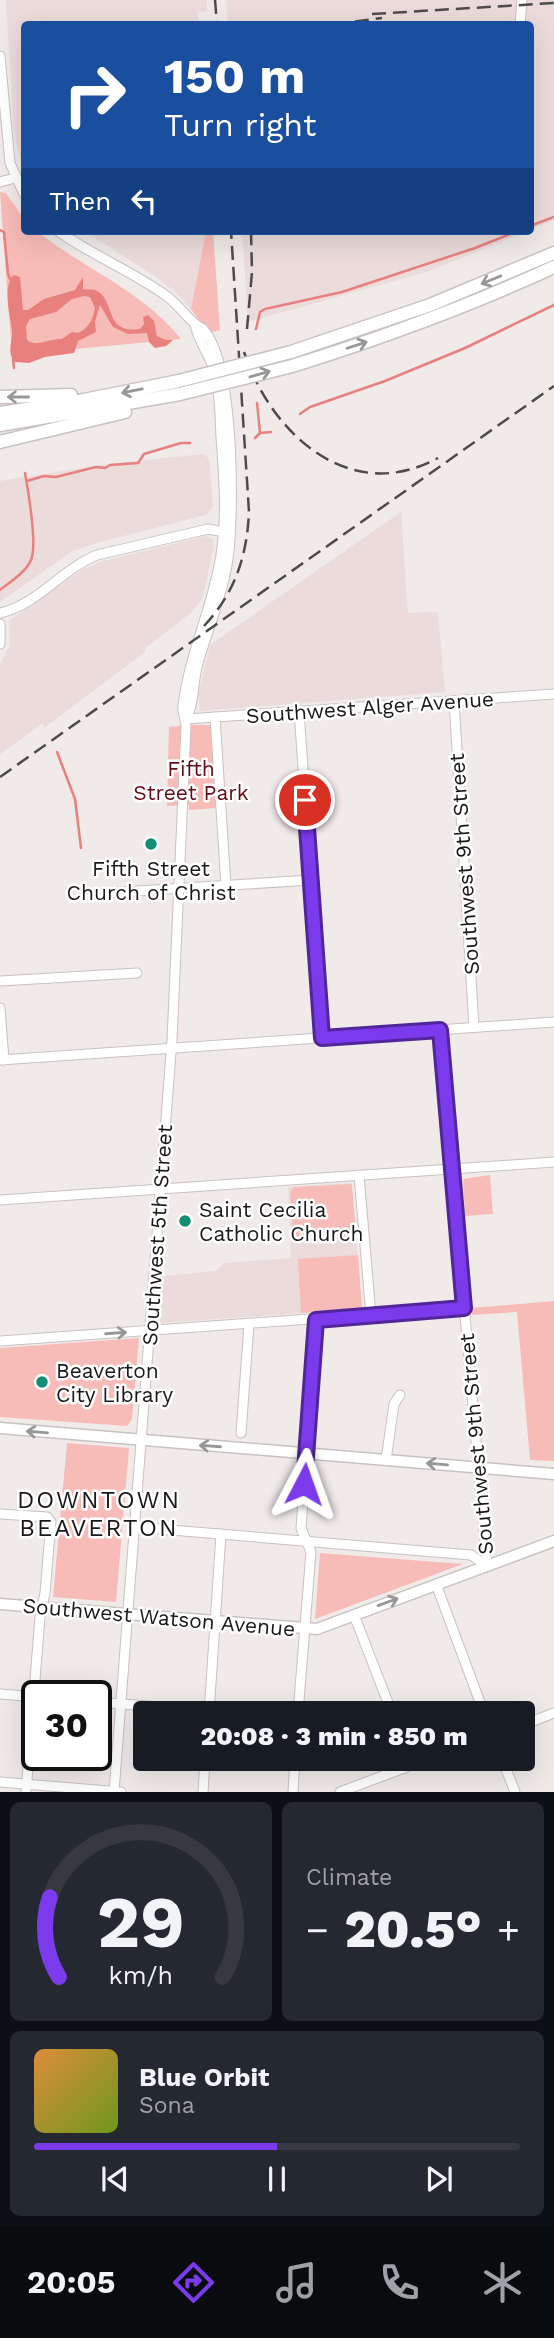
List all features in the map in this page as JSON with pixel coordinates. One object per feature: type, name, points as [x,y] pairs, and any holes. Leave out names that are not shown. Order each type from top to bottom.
[{"type":"highway","points":[[0,442],[142,407],[180,388],[429,305],[554,253]]},
{"type":"highway","points":[[0,413],[180,388],[292,366],[433,319],[554,267]]},
{"type":"highway","points":[[0,397],[70,395],[84,400]]},
{"type":"highway","points":[[0,425],[161,399]]},
{"type":"main road","points":[[0,1429],[554,1474]]},
{"type":"main road","name":"Southwest Watson Avenue","points":[[0,1604],[317,1629],[554,1541]]},
{"type":"street","points":[[521,21],[522,0]]},
{"type":"street","points":[[0,56],[9,163],[21,189]]},
{"type":"street","points":[[0,182],[15,178]]},
{"type":"street","name":"Southwest 5th Street","points":[[65,235],[165,295],[203,329],[214,350],[224,384],[233,495],[228,532],[213,593],[188,671],[182,713],[186,719],[171,1048],[114,1792]]},
{"type":"street","points":[[0,613],[18,607],[80,563],[97,555],[208,529],[228,532]]},
{"type":"street","points":[[0,624],[0,643]]},
{"type":"street","name":"Southwest Alger Avenue","points":[[186,719],[554,694]]},
{"type":"street","name":"Southwest 9th Street","points":[[454,701],[474,1027]]},
{"type":"street","points":[[299,712],[322,1038]]},
{"type":"street","points":[[215,717],[226,886]]},
{"type":"street","points":[[106,893],[311,880]]},
{"type":"street","points":[[0,981],[137,973]]},
{"type":"street","points":[[0,1008],[2,1060],[554,1022]]},
{"type":"street","name":"Southwest 9th Street","points":[[440,1030],[486,1566]]},
{"type":"street","points":[[0,1200],[554,1162]]},
{"type":"street","points":[[359,1175],[371,1316]]},
{"type":"street","points":[[0,1340],[464,1308]]},
{"type":"street","points":[[299,1701],[311,1552],[301,1528],[316,1320]]},
{"type":"street","points":[[241,1433],[249,1324]]},
{"type":"street","points":[[386,1460],[394,1404],[400,1395]]},
{"type":"street","points":[[0,1514],[47,1517],[51,1521],[36,1680]]},
{"type":"street","points":[[135,1527],[471,1555],[486,1566]]},
{"type":"street","points":[[210,1701],[221,1534]]},
{"type":"street","points":[[436,1584],[480,1701]]},
{"type":"street","points":[[354,1615],[387,1701]]},
{"type":"street","points":[[0,1694],[21,1696]]},
{"type":"street","points":[[112,1704],[133,1706]]},
{"type":"street","points":[[535,1720],[554,1713]]},
{"type":"street","points":[[203,1792],[204,1771]]},
{"type":"street","points":[[293,1792],[294,1771]]},
{"type":"street","points":[[340,1792],[389,1771]]},
{"type":"street","points":[[507,1771],[515,1792]]},
{"type":"street","points":[[0,1782],[26,1788],[121,1792]]},
{"type":"shaded area","points":[[6,0],[207,0],[207,11],[198,12],[199,21],[21,21],[21,160],[14,130]]},
{"type":"shaded area","points":[[226,0],[554,0],[554,220],[534,228],[534,21],[228,21]]},
{"type":"shaded area","points":[[90,235],[205,235],[191,309],[156,277]]},
{"type":"shaded area","points":[[242,235],[518,235],[430,271],[248,322]]},
{"type":"shaded area","points":[[14,275],[20,277],[23,310],[28,310],[44,299],[75,290],[83,277],[83,289],[102,294],[120,326],[140,329],[144,324],[143,317],[148,315],[154,321],[157,336],[173,340],[166,346],[155,348],[149,342],[147,333],[128,334],[113,327],[100,305],[95,322],[96,332],[78,341],[74,353],[45,357],[29,363],[15,362],[10,351],[10,280]],"holes":[[[90,297],[95,308],[85,329],[78,333],[72,332],[62,339],[39,343],[27,340],[26,326],[30,319],[56,312],[72,299]]]},
{"type":"shaded area","points":[[204,454],[209,459],[213,506],[206,515],[71,552],[0,602],[0,481],[106,464]]},
{"type":"shaded area","points":[[401,512],[408,613],[438,612],[445,692],[200,711],[198,695],[210,645]]},
{"type":"shaded area","points":[[205,536],[212,538],[214,545],[203,597],[191,613],[145,648],[146,651],[44,728],[43,723],[0,754],[0,664],[10,645],[9,621],[82,570],[100,562]]},
{"type":"shaded area","points":[[351,1183],[362,1309],[160,1323],[163,1276],[216,1271],[224,1263],[291,1258],[288,1187]]},
{"type":"green space","points":[[0,192],[6,193],[21,215],[21,235],[42,235],[149,307],[181,339],[12,355]]},
{"type":"green space","points":[[205,235],[213,235],[220,330],[208,333],[191,309]]},
{"type":"green space","name":"Fifth Street Park","points":[[211,725],[216,808],[189,810],[189,805],[167,806],[169,727]]},
{"type":"green space","points":[[490,1175],[493,1214],[465,1216],[463,1179]]},
{"type":"green space","points":[[352,1184],[355,1238],[339,1239],[338,1234],[293,1237],[290,1192],[294,1187]]},
{"type":"green space","points":[[358,1255],[362,1309],[301,1313],[298,1259]]},
{"type":"green space","points":[[554,1301],[554,1461],[530,1460],[517,1312],[472,1315],[471,1308]]},
{"type":"green space","points":[[139,1338],[132,1419],[127,1426],[0,1417],[0,1348]]},
{"type":"green space","points":[[67,1443],[129,1448],[116,1602],[53,1597]]},
{"type":"green space","points":[[320,1553],[463,1564],[315,1619]]},
{"type":"waterway","points":[[534,224],[554,217]]},
{"type":"waterway","points":[[0,230],[4,232],[10,279]]},
{"type":"waterway","points":[[256,329],[260,312],[265,309],[342,292],[508,235]]},
{"type":"waterway","points":[[300,414],[310,407],[385,381],[465,348],[554,305]]},
{"type":"waterway","points":[[13,359],[14,368]]},
{"type":"waterway","points":[[257,403],[260,433]]},
{"type":"waterway","points":[[255,438],[260,433],[271,432]]},
{"type":"waterway","points":[[27,481],[96,467],[138,463],[144,454],[190,443]]},
{"type":"waterway","points":[[0,590],[25,569],[33,552],[32,517],[25,473]]},
{"type":"waterway","points":[[57,752],[75,799],[81,848]]},
{"type":"railway","points":[[215,0],[217,21]]},
{"type":"railway","points":[[372,14],[554,3]]},
{"type":"railway","points":[[358,21],[382,18]]},
{"type":"railway","points":[[204,626],[231,587],[242,559],[248,528],[231,235]]},
{"type":"railway","points":[[247,329],[252,272],[251,235]]},
{"type":"railway","points":[[244,352],[256,382],[273,410],[294,434],[318,454],[345,467],[374,473],[406,471],[438,458]]},
{"type":"railway","points":[[0,777],[554,386]]},
{"type":"place","name":"Fifth Street Church of Christ","points":[[151,844]]},
{"type":"place","name":"Saint Cecilia Catholic Church","points":[[185,1221]]},
{"type":"place","name":"Beaverton City Library","points":[[42,1382]]},
{"type":"district","name":"DOWNTOWN BEAVERTON","points":[[99,1514]]},
{"type":"route","points":[[304,1484],[316,1320],[464,1308],[440,1030],[322,1038],[305,800]]}]
